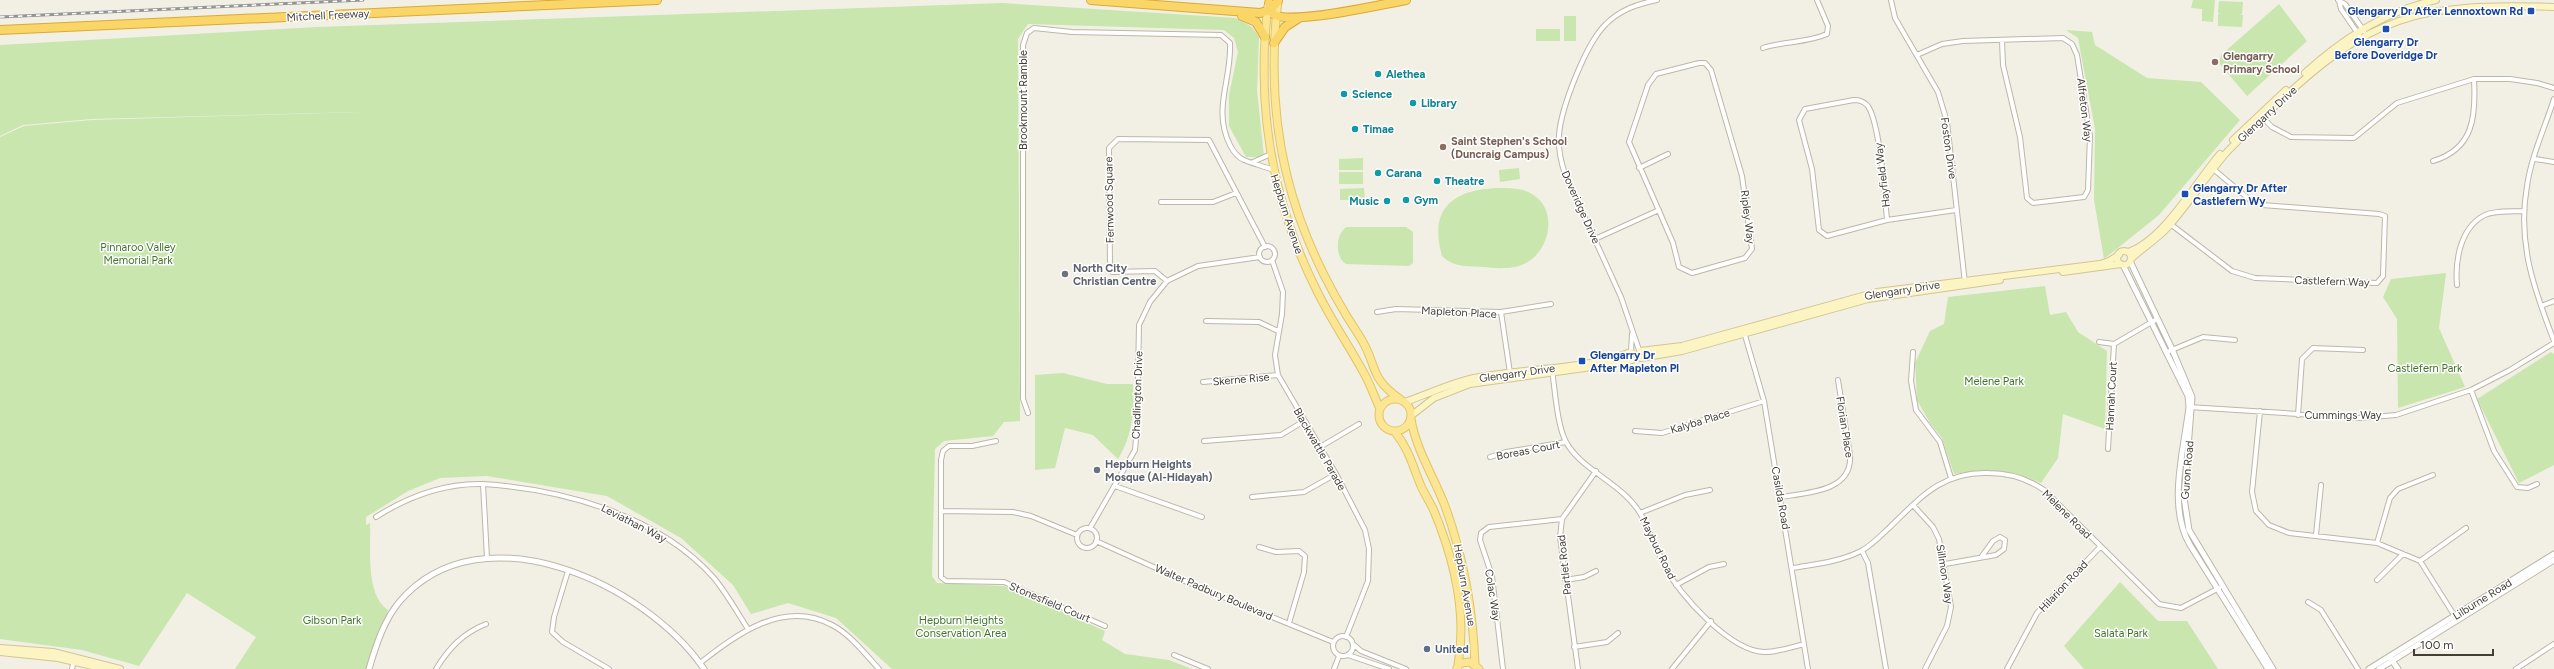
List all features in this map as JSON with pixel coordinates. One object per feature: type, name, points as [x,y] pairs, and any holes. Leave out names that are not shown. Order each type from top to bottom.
[{"type":"highway","name":"Mitchell Freeway","points":[[0,30],[657,0]]},
{"type":"highway","points":[[1091,0],[1228,12],[1260,13],[1278,0]]},
{"type":"highway","points":[[1269,6],[1277,16],[1302,17],[1406,0]]},
{"type":"highway","points":[[1228,12],[1250,18],[1265,37]]},
{"type":"highway","points":[[1274,44],[1285,27],[1302,17]]},
{"type":"highway","points":[[0,34],[31,29]]},
{"type":"main road","name":"Hepburn Avenue","points":[[1278,0],[1274,44],[1274,91],[1287,183],[1299,221],[1331,292],[1366,348],[1376,376],[1382,385],[1402,400]]},
{"type":"main road","name":"Glengarry Drive","points":[[1965,282],[2122,264],[2131,260],[2156,240],[2236,137],[2261,116],[2327,53],[2361,32],[2412,6],[2436,0]]},
{"type":"main road","name":"Glengarry Drive","points":[[2361,32],[2434,11],[2472,6],[2521,3],[2554,7]]},
{"type":"main road","name":"Hepburn Avenue","points":[[1269,6],[1265,37],[1265,107],[1273,170],[1286,217],[1306,269],[1366,377],[1380,409]]},
{"type":"main road","name":"Glengarry Drive","points":[[1552,370],[1609,360],[1631,351],[1674,348],[1744,332],[1872,298],[1965,282],[2100,264],[2109,261],[2122,252],[2128,252],[2146,242],[2168,223]]},
{"type":"main road","points":[[2128,252],[2131,260]]},
{"type":"main road","points":[[2119,255],[2122,264]]},
{"type":"main road","name":"Glengarry Drive","points":[[1402,400],[1459,382],[1632,360],[1637,361],[1641,358],[1682,351],[1744,332]]},
{"type":"main road","points":[[1640,350],[1641,358]]},
{"type":"main road","points":[[1631,351],[1632,360]]},
{"type":"main road","name":"Glengarry Drive","points":[[1412,417],[1427,403],[1454,389],[1510,375]]},
{"type":"main road","points":[[1388,400],[1402,400],[1412,417],[1408,426],[1395,432],[1381,424],[1380,409],[1388,400]]},
{"type":"main road","name":"Hepburn Avenue","points":[[1412,417],[1416,442],[1445,505],[1462,558],[1470,601],[1477,667]]},
{"type":"main road","name":"Hepburn Avenue","points":[[1395,432],[1412,458],[1419,481],[1439,525],[1452,564],[1462,640],[1457,667]]},
{"type":"main road","points":[[0,648],[30,649],[120,669]]},
{"type":"main road","points":[[0,652],[74,659],[105,669]]},
{"type":"main road","points":[[1457,667],[1466,662],[1477,667]]},
{"type":"street","name":"Doveridge Drive","points":[[1640,350],[1632,333],[1622,297],[1563,168],[1559,142],[1561,122],[1586,52],[1596,35],[1619,13],[1637,5],[1657,0]]},
{"type":"street","points":[[1763,48],[1777,43],[1817,39],[1827,34],[1828,26],[1817,0]]},
{"type":"street","name":"Foston Drive","points":[[1891,0],[1895,18],[1938,92],[1947,122],[1965,282]]},
{"type":"street","points":[[2338,0],[2341,9],[2361,32]]},
{"type":"street","name":"Brookmount Ramble","points":[[1028,413],[1023,399],[1022,258],[1023,44],[1027,33],[1034,28],[1072,32],[1221,35],[1230,43],[1230,54],[1223,97],[1222,119],[1224,131],[1234,153],[1244,160],[1273,170]]},
{"type":"street","name":"Alfreton Way","points":[[1917,55],[1942,44],[1963,41],[2063,38],[2072,44],[2077,55],[2090,136],[2088,190],[2084,197],[2034,203],[2027,198],[2020,137],[2003,65],[2002,40]]},
{"type":"street","name":"Ripley Way","points":[[1705,63],[1711,70],[1742,176],[1751,252],[1745,258],[1692,273],[1679,267],[1673,243],[1658,210],[1629,142],[1650,82],[1662,71],[1705,63]]},
{"type":"street","points":[[2261,116],[2272,127],[2291,136],[2354,138],[2397,103],[2474,79],[2510,79],[2537,83],[2554,88]]},
{"type":"street","points":[[2433,161],[2450,156],[2471,130],[2476,106],[2474,79]]},
{"type":"street","points":[[2554,99],[2527,185],[2524,211],[2528,262],[2532,284],[2554,342]]},
{"type":"street","name":"Hayfield Way","points":[[1887,220],[1879,143],[1868,106],[1861,100],[1854,100],[1805,109],[1799,120],[1812,169],[1819,230],[1827,236],[1887,220],[1956,210]]},
{"type":"street","name":"Fernwood Square","points":[[1167,282],[1155,271],[1112,272],[1110,268],[1109,148],[1118,138],[1209,140],[1264,247]]},
{"type":"street","points":[[1253,162],[1271,154]]},
{"type":"street","points":[[1639,168],[1668,154]]},
{"type":"street","points":[[2535,159],[2554,162]]},
{"type":"street","name":"Castlefern Way","points":[[2168,223],[2232,271],[2255,278],[2377,283],[2384,276],[2385,216],[2379,214],[2262,205],[2249,199],[2212,168]]},
{"type":"street","points":[[1161,202],[1213,202],[1236,193]]},
{"type":"street","points":[[1595,239],[1658,210]]},
{"type":"street","points":[[2457,285],[2456,268],[2467,230],[2484,216],[2524,211]]},
{"type":"street","points":[[1167,282],[1198,266],[1260,258],[1266,262],[1272,260],[1275,256],[1274,250],[1270,247],[1264,247],[1260,252],[1260,258]]},
{"type":"street","name":"Blackwattle Parade","points":[[1272,260],[1283,292],[1282,314],[1275,355],[1278,376],[1336,474],[1365,530],[1369,549],[1368,581],[1346,637]]},
{"type":"street","name":"Guron Road","points":[[2131,260],[2154,320]]},
{"type":"street","name":"Guron Road","points":[[2122,264],[2170,350],[2191,407],[2180,482],[2180,514],[2187,539],[2273,669]]},
{"type":"street","name":"Chadlington Drive","points":[[1090,528],[1135,450],[1137,427],[1139,325],[1150,302],[1167,282]]},
{"type":"street","points":[[2541,306],[2554,301]]},
{"type":"street","points":[[1501,312],[1551,304]]},
{"type":"street","name":"Mapleton Place","points":[[1377,312],[1396,309],[1501,312],[1510,375]]},
{"type":"street","points":[[2099,342],[2114,344],[2154,320]]},
{"type":"street","points":[[1206,321],[1259,322],[1278,331]]},
{"type":"street","name":"Casilda Road","points":[[1744,332],[1764,401],[1793,568],[1808,669]]},
{"type":"street","name":"Doveridge Drive","points":[[1631,351],[1632,333]]},
{"type":"street","points":[[2170,350],[2203,337],[2235,340]]},
{"type":"street","name":"Cummings Way","points":[[2191,407],[2361,418],[2396,415],[2470,390],[2510,370],[2554,342]]},
{"type":"street","name":"Hannah Court","points":[[2108,449],[2114,344]]},
{"type":"street","points":[[2298,415],[2302,359],[2313,348],[2363,350]]},
{"type":"street","points":[[1913,352],[1911,381],[1916,410],[1940,442],[1951,478]]},
{"type":"street","points":[[1552,370],[1566,442]]},
{"type":"street","name":"Skerne Rise","points":[[1204,382],[1278,376]]},
{"type":"street","name":"Florian Place","points":[[1780,496],[1826,489],[1842,478],[1849,467],[1850,455],[1838,380]]},
{"type":"street","points":[[2470,390],[2494,451],[2517,487],[2528,488],[2537,484]]},
{"type":"street","name":"Kalyba Place","points":[[1635,431],[1662,433],[1764,401]]},
{"type":"street","points":[[2260,412],[2252,492],[2256,511],[2269,525],[2289,533],[2377,543],[2420,561],[2456,618]]},
{"type":"street","points":[[1204,441],[1281,435],[1304,421]]},
{"type":"street","points":[[1320,447],[1359,424]]},
{"type":"street","points":[[996,441],[972,446],[949,446],[943,451],[940,460],[941,511],[1013,512],[1030,516],[1077,535]]},
{"type":"street","name":"Boreas Court","points":[[1490,457],[1506,452],[1566,442]]},
{"type":"street","name":"Maybud Road","points":[[1566,442],[1596,471],[1620,487],[1640,512],[1664,566],[1676,584],[1691,604],[1734,641],[1755,650],[1765,652],[1804,644]]},
{"type":"street","name":"Partlet Road","points":[[1578,669],[1560,537],[1562,519],[1596,471]]},
{"type":"street","name":"Melene Road","points":[[1793,568],[1832,562],[1862,551],[1932,488],[1951,478],[1981,472],[2016,477],[2036,485],[2064,508],[2100,547],[2152,599],[2163,606],[2181,608],[2219,588]]},
{"type":"street","points":[[1252,497],[1304,492],[1336,474]]},
{"type":"street","points":[[2377,543],[2390,498],[2398,489],[2433,475]]},
{"type":"street","points":[[483,484],[487,558]]},
{"type":"street","name":"Leviathan Way","points":[[376,517],[399,504],[450,485],[483,484],[513,487],[597,504],[679,547],[713,577],[748,629]]},
{"type":"street","points":[[2316,535],[2321,485]]},
{"type":"street","points":[[1115,486],[1202,517]]},
{"type":"street","points":[[1640,512],[1685,495],[1710,490]]},
{"type":"street","name":"Sillmon Way","points":[[1913,505],[1936,533],[1945,564],[1950,618],[1925,669]]},
{"type":"street","name":"Stonesfield Court","points":[[941,511],[941,577],[946,580],[1004,582],[1105,626]]},
{"type":"street","name":"Colac Way","points":[[1503,669],[1492,576],[1480,540],[1481,533],[1489,527],[1562,519]]},
{"type":"street","points":[[1090,528],[1095,533],[1096,540],[1092,546],[1085,547],[1079,544],[1077,535],[1082,529],[1090,528]]},
{"type":"street","points":[[2420,561],[2466,528]]},
{"type":"street","points":[[1945,564],[2000,553],[2006,546],[2005,540],[2000,537],[1993,541],[1982,556]]},
{"type":"street","name":"Walter Padbury Boulevard","points":[[1096,540],[1189,583],[1333,642]]},
{"type":"street","points":[[1260,547],[1276,552],[1299,551],[1305,556],[1304,572],[1289,623]]},
{"type":"street","name":"Hilarion Road","points":[[2007,669],[2037,613],[2100,547]]},
{"type":"street","points":[[1862,551],[1868,563],[1886,669]]},
{"type":"street","points":[[2377,580],[2403,554]]},
{"type":"street","name":"Lilburne Road","points":[[2370,669],[2391,659],[2554,554]]},
{"type":"street","points":[[369,669],[386,621],[409,592],[420,583],[447,568],[465,561],[487,558],[514,559],[568,571],[629,598],[666,627],[704,669]]},
{"type":"street","name":"Lilburne Road","points":[[2456,618],[2554,560]]},
{"type":"street","points":[[1676,584],[1710,567],[1724,564]]},
{"type":"street","points":[[568,571],[554,617],[552,632],[563,642],[609,669]]},
{"type":"street","points":[[1565,580],[1584,577],[1596,571]]},
{"type":"street","name":"Guron Road","points":[[2219,588],[2268,669]]},
{"type":"street","points":[[2308,602],[2321,610],[2358,669]]},
{"type":"street","points":[[700,663],[748,629],[768,621],[791,616],[815,619],[841,630],[879,669]]},
{"type":"street","points":[[1672,669],[1712,622]]},
{"type":"street","points":[[436,669],[446,653],[466,634],[486,624]]},
{"type":"street","points":[[1574,647],[1607,642],[1618,633]]},
{"type":"street","points":[[1339,656],[1333,649],[1333,642],[1337,637],[1346,637],[1361,651],[1406,669]]},
{"type":"street","points":[[1348,655],[1352,651],[1353,644]]},
{"type":"street","points":[[2516,669],[2554,644]]},
{"type":"street","points":[[1174,655],[1208,669]]},
{"type":"street","points":[[1339,656],[1348,655],[1389,669]]},
{"type":"street","points":[[1334,669],[1339,656]]},
{"type":"street","points":[[72,669],[74,659]]},
{"type":"street","points":[[2391,659],[2398,669]]},
{"type":"street","name":"Lilburne Road","points":[[2379,669],[2391,659]]},
{"type":"green space","points":[[2193,0],[2215,0],[2213,22],[2202,21],[2202,9],[2191,8]]},
{"type":"green space","points":[[2219,1],[2243,2],[2242,14],[2240,15],[2243,15],[2242,27],[2218,26],[2218,14],[2221,13],[2218,13]]},
{"type":"green space","points":[[1002,3],[1236,18],[1252,27],[1259,37],[1257,90],[1264,157],[1246,157],[1229,126],[1229,95],[1238,52],[1234,38],[1224,30],[1028,24],[1018,39],[1020,421],[1004,422],[993,436],[944,441],[935,449],[932,576],[937,583],[1004,586],[1105,631],[1102,640],[1125,654],[1169,660],[1192,669],[892,669],[836,618],[788,603],[751,614],[733,585],[681,538],[607,496],[487,476],[440,478],[408,491],[366,517],[366,525],[370,523],[372,582],[381,603],[388,610],[369,669],[235,669],[256,637],[187,593],[139,666],[82,650],[0,639],[0,137],[24,126],[92,120],[359,112],[92,119],[23,125],[0,136],[0,45],[318,27]]},
{"type":"green space","points":[[2279,4],[2307,41],[2247,96],[2219,63],[2221,55]]},
{"type":"green space","points":[[1564,16],[1576,16],[1576,41],[1564,41]]},
{"type":"green space","points":[[1536,29],[1560,29],[1560,41],[1536,41]]},
{"type":"green space","points":[[2066,30],[2092,32],[2095,45],[2147,78],[2201,82],[2240,120],[2159,215],[2104,259],[2094,200],[2095,129],[2078,38]]},
{"type":"green space","points":[[1363,158],[1363,170],[1339,170],[1339,159]]},
{"type":"green space","points":[[1519,168],[1520,179],[1500,182],[1499,170]]},
{"type":"green space","points":[[1339,172],[1363,172],[1363,184],[1339,184]]},
{"type":"green space","points":[[1364,188],[1365,200],[1340,200],[1340,189]]},
{"type":"green space","points":[[1509,188],[1527,191],[1540,201],[1546,210],[1548,230],[1545,241],[1533,258],[1524,264],[1503,268],[1465,266],[1455,264],[1446,260],[1442,256],[1438,230],[1440,219],[1444,210],[1450,203],[1459,197],[1470,192],[1484,189]]},
{"type":"green space","points":[[1347,227],[1406,227],[1413,232],[1413,263],[1409,266],[1346,264],[1340,257],[1338,246],[1340,234]]},
{"type":"green space","name":"Castlefern Park","points":[[2446,273],[2439,328],[2465,387],[2398,408],[2397,319],[2383,297],[2391,279]]},
{"type":"green space","name":"Melene Park","points":[[2045,286],[2050,315],[2066,312],[2078,332],[2107,351],[2105,429],[2063,414],[2058,458],[2041,483],[2009,472],[1978,471],[1954,474],[1942,438],[1930,423],[1917,400],[1915,363],[1930,331],[1944,324],[1948,297]]},
{"type":"green space","points":[[2551,352],[2554,354],[2554,465],[2519,483],[2477,399]]},
{"type":"green space","points":[[1063,373],[1107,384],[1133,384],[1132,423],[1127,441],[1118,459],[1093,435],[1065,428],[1055,468],[1035,470],[1035,375]]},
{"type":"green space","name":"Salata Park","points":[[2120,582],[2158,621],[2187,621],[2218,669],[2084,669],[2064,646]]},
{"type":"railway","points":[[0,17],[363,0]]},
{"type":"place","name":"Glengarry Dr After Lennoxtown Rd","points":[[2531,11]]},
{"type":"place","name":"Glengarry Dr Before Doveridge Dr","points":[[2386,29]]},
{"type":"place","name":"Glengarry Primary School","points":[[2215,62]]},
{"type":"place","name":"Alethea","points":[[1378,74]]},
{"type":"place","name":"Science","points":[[1344,94]]},
{"type":"place","name":"Library","points":[[1413,103]]},
{"type":"place","name":"Timae","points":[[1355,129]]},
{"type":"place","name":"Saint Stephen's School (Duncraig Campus)","points":[[1443,147]]},
{"type":"place","name":"Carana","points":[[1378,173]]},
{"type":"place","name":"Theatre","points":[[1437,181]]},
{"type":"place","name":"Glengarry Dr After Castlefern Wy","points":[[2185,194]]},
{"type":"place","name":"Gym","points":[[1406,200]]},
{"type":"place","name":"Music","points":[[1387,201]]},
{"type":"place","name":"North City Christian Centre","points":[[1065,274]]},
{"type":"place","name":"Glengarry Dr After Mapleton Pl","points":[[1582,361]]},
{"type":"place","name":"Hepburn Heights Mosque (Al-Hidayah)","points":[[1097,470]]},
{"type":"place","name":"United","points":[[1427,649]]},
{"type":"park label","name":"Pinnaroo Valley Memorial Park","points":[[138,253]]},
{"type":"park label","name":"Gibson Park","points":[[332,620]]},
{"type":"park label","name":"Hepburn Heights Conservation Area","points":[[961,626]]}]
